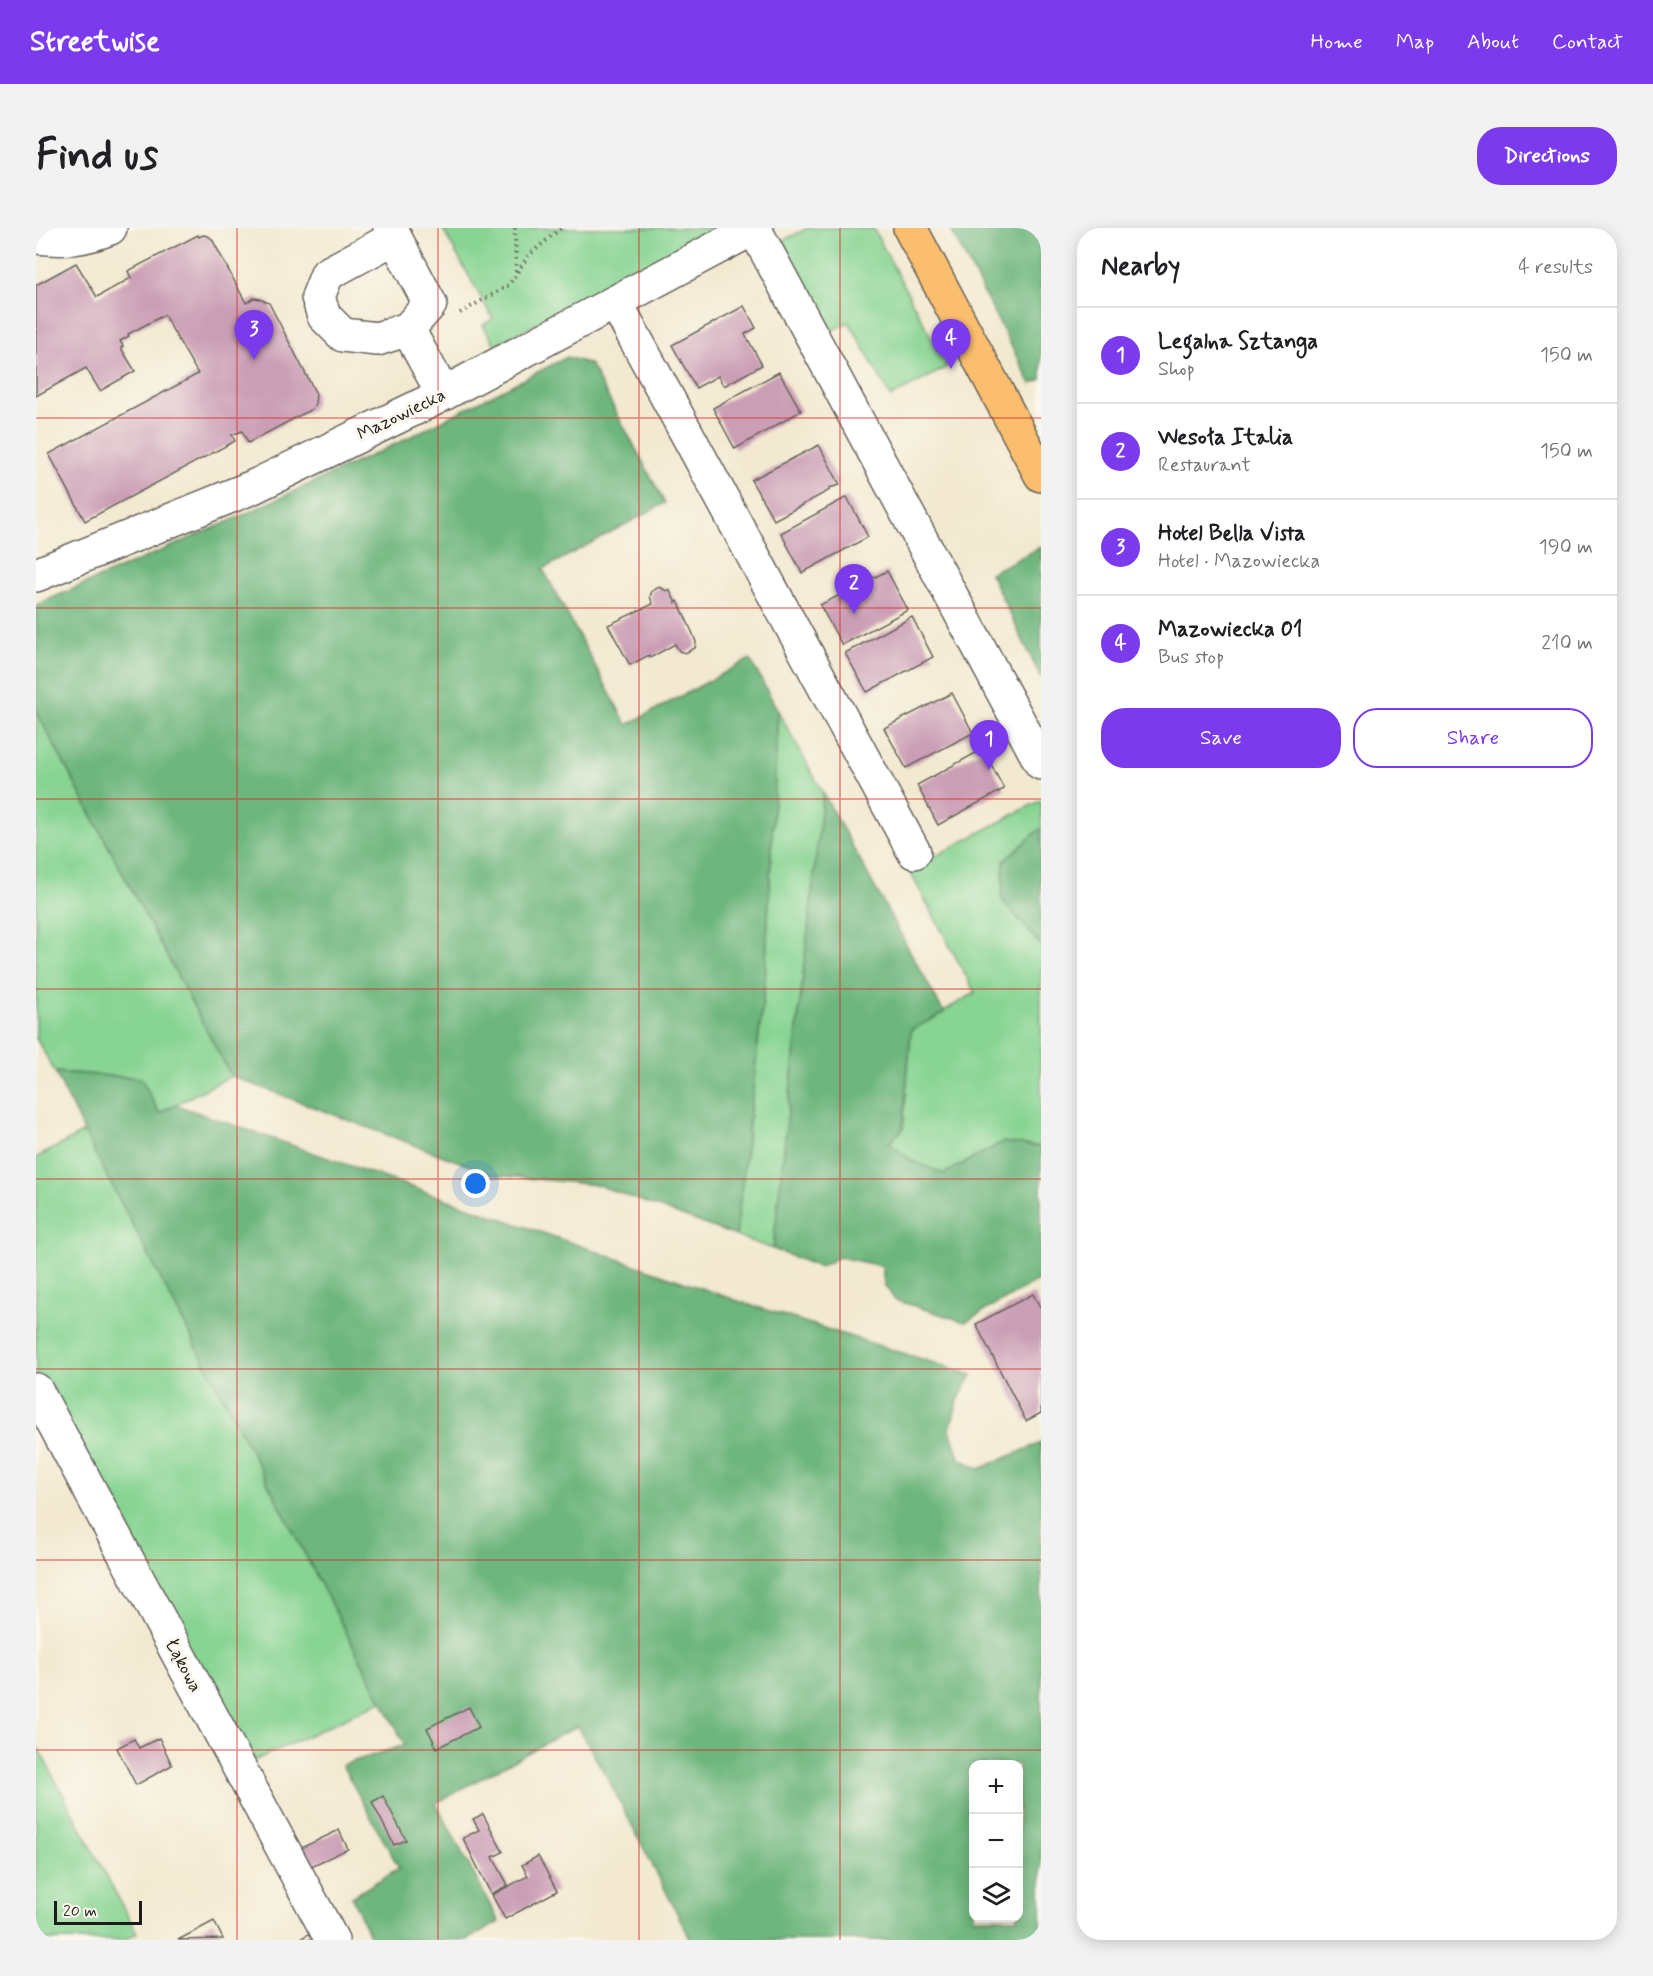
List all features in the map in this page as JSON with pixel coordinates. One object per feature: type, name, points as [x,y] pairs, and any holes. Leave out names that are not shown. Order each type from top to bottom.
[{"type":"main road","points":[[910,228],[1041,475]]},
{"type":"street","points":[[36,237],[61,239],[84,237],[110,228]]},
{"type":"street","points":[[754,228],[1041,763]]},
{"type":"street","name":"Mazowiecka","points":[[36,575],[253,487],[443,393],[754,228]]},
{"type":"street","points":[[392,233],[430,304],[408,329],[376,339],[343,335],[324,316],[318,297],[327,274],[392,233]]},
{"type":"street","points":[[616,303],[914,852]]},
{"type":"street","points":[[408,329],[443,393]]},
{"type":"street","name":"Łąkowa","points":[[36,1390],[332,1940]]},
{"type":"path","points":[[515,228],[516,274]]},
{"type":"path","points":[[408,329],[441,324],[509,285],[528,256],[561,228]]},
{"type":"green space","points":[[442,228],[727,228],[495,345],[483,325],[493,319]]},
{"type":"green space","points":[[808,228],[873,228],[947,367],[891,397],[849,322],[831,331],[782,241]]},
{"type":"green space","points":[[950,228],[1041,228],[1041,379],[1031,384]]},
{"type":"green space","points":[[567,357],[590,364],[665,503],[543,569],[627,725],[750,659],[778,711],[765,982],[736,1236],[598,1185],[494,1175],[231,1076],[36,711],[36,605],[239,517],[400,442]]},
{"type":"green space","points":[[1041,547],[1041,678],[990,573]]},
{"type":"green space","points":[[36,711],[231,1076],[159,1113],[141,1078],[55,1072],[36,1038]]},
{"type":"green space","points":[[778,711],[823,793],[773,1249],[736,1236],[765,982]]},
{"type":"green space","points":[[823,793],[944,1013],[911,1030],[903,1129],[889,1143],[912,1161],[944,1174],[1003,1142],[1041,1147],[1041,1279],[965,1322],[895,1300],[884,1284],[882,1266],[839,1257],[819,1267],[773,1249]]},
{"type":"green space","points":[[1041,800],[1041,828],[1004,861],[1002,900],[1041,945],[1041,1147],[1003,1142],[944,1174],[912,1161],[889,1143],[903,1129],[911,1030],[975,993],[909,870]]},
{"type":"green space","points":[[1041,828],[1041,945],[1002,900],[1004,861]]},
{"type":"green space","points":[[55,1072],[141,1078],[159,1113],[176,1105],[744,1303],[972,1375],[958,1400],[950,1429],[959,1458],[979,1469],[1041,1443],[1041,1940],[691,1940],[609,1781],[577,1726],[436,1803],[499,1922],[467,1940],[371,1940],[352,1897],[399,1868],[342,1765],[405,1745],[84,1132]]},
{"type":"green space","points":[[84,1132],[382,1701],[243,1766],[36,1376],[36,1158]]},
{"type":"green space","points":[[36,1744],[137,1933],[124,1940],[36,1940]]},
{"type":"building","points":[[198,235],[212,239],[246,303],[254,298],[269,303],[316,394],[315,404],[312,409],[248,443],[242,431],[232,435],[235,441],[85,521],[49,454],[198,374],[164,315],[128,334],[129,336],[120,341],[123,346],[121,348],[135,371],[100,391],[86,368],[36,396],[36,285],[76,263],[97,297],[131,278],[128,271]]},
{"type":"building","points":[[744,306],[756,328],[745,334],[762,365],[724,386],[718,376],[696,388],[672,345]]},
{"type":"building","points":[[779,372],[801,411],[735,449],[713,408]]},
{"type":"building","points":[[819,445],[840,485],[829,488],[830,490],[774,520],[751,480]]},
{"type":"building","points":[[847,497],[868,537],[802,573],[781,533]]},
{"type":"building","points":[[887,571],[908,610],[842,645],[820,605]]},
{"type":"building","points":[[659,587],[667,591],[669,589],[676,603],[678,601],[696,642],[695,648],[685,653],[679,651],[675,644],[650,658],[649,655],[630,665],[608,625],[653,604],[650,597],[652,591]]},
{"type":"building","points":[[912,617],[933,657],[867,692],[845,653]]},
{"type":"building","points":[[952,693],[973,733],[906,768],[884,728]]},
{"type":"building","points":[[983,749],[1004,789],[938,825],[917,785]]},
{"type":"building","points":[[1033,1294],[1041,1309],[1041,1413],[1026,1421],[976,1324]]},
{"type":"building","points":[[469,1707],[479,1727],[437,1748],[427,1728]]},
{"type":"building","points":[[159,1738],[172,1765],[136,1785],[117,1748],[134,1739],[139,1748]]},
{"type":"building","points":[[383,1796],[406,1840],[394,1845],[372,1802]]},
{"type":"building","points":[[483,1814],[503,1852],[493,1857],[508,1885],[491,1894],[463,1838],[479,1830],[473,1819]]},
{"type":"building","points":[[339,1830],[348,1849],[307,1868],[299,1849]]},
{"type":"building","points":[[538,1856],[557,1891],[505,1919],[492,1895],[528,1876],[522,1865]]},
{"type":"building","points":[[214,1921],[223,1939],[178,1940]]},
{"type":"building","points":[[314,1931],[318,1940],[298,1940]]},
{"type":"place","name":"Hotel Bella Vista","points":[[254,360]]},
{"type":"place","name":"Mazowiecka 01","points":[[951,369]]},
{"type":"place","name":"Wesoła Italia","points":[[854,614]]},
{"type":"place","name":"Legalna Sztanga","points":[[989,770]]}]
